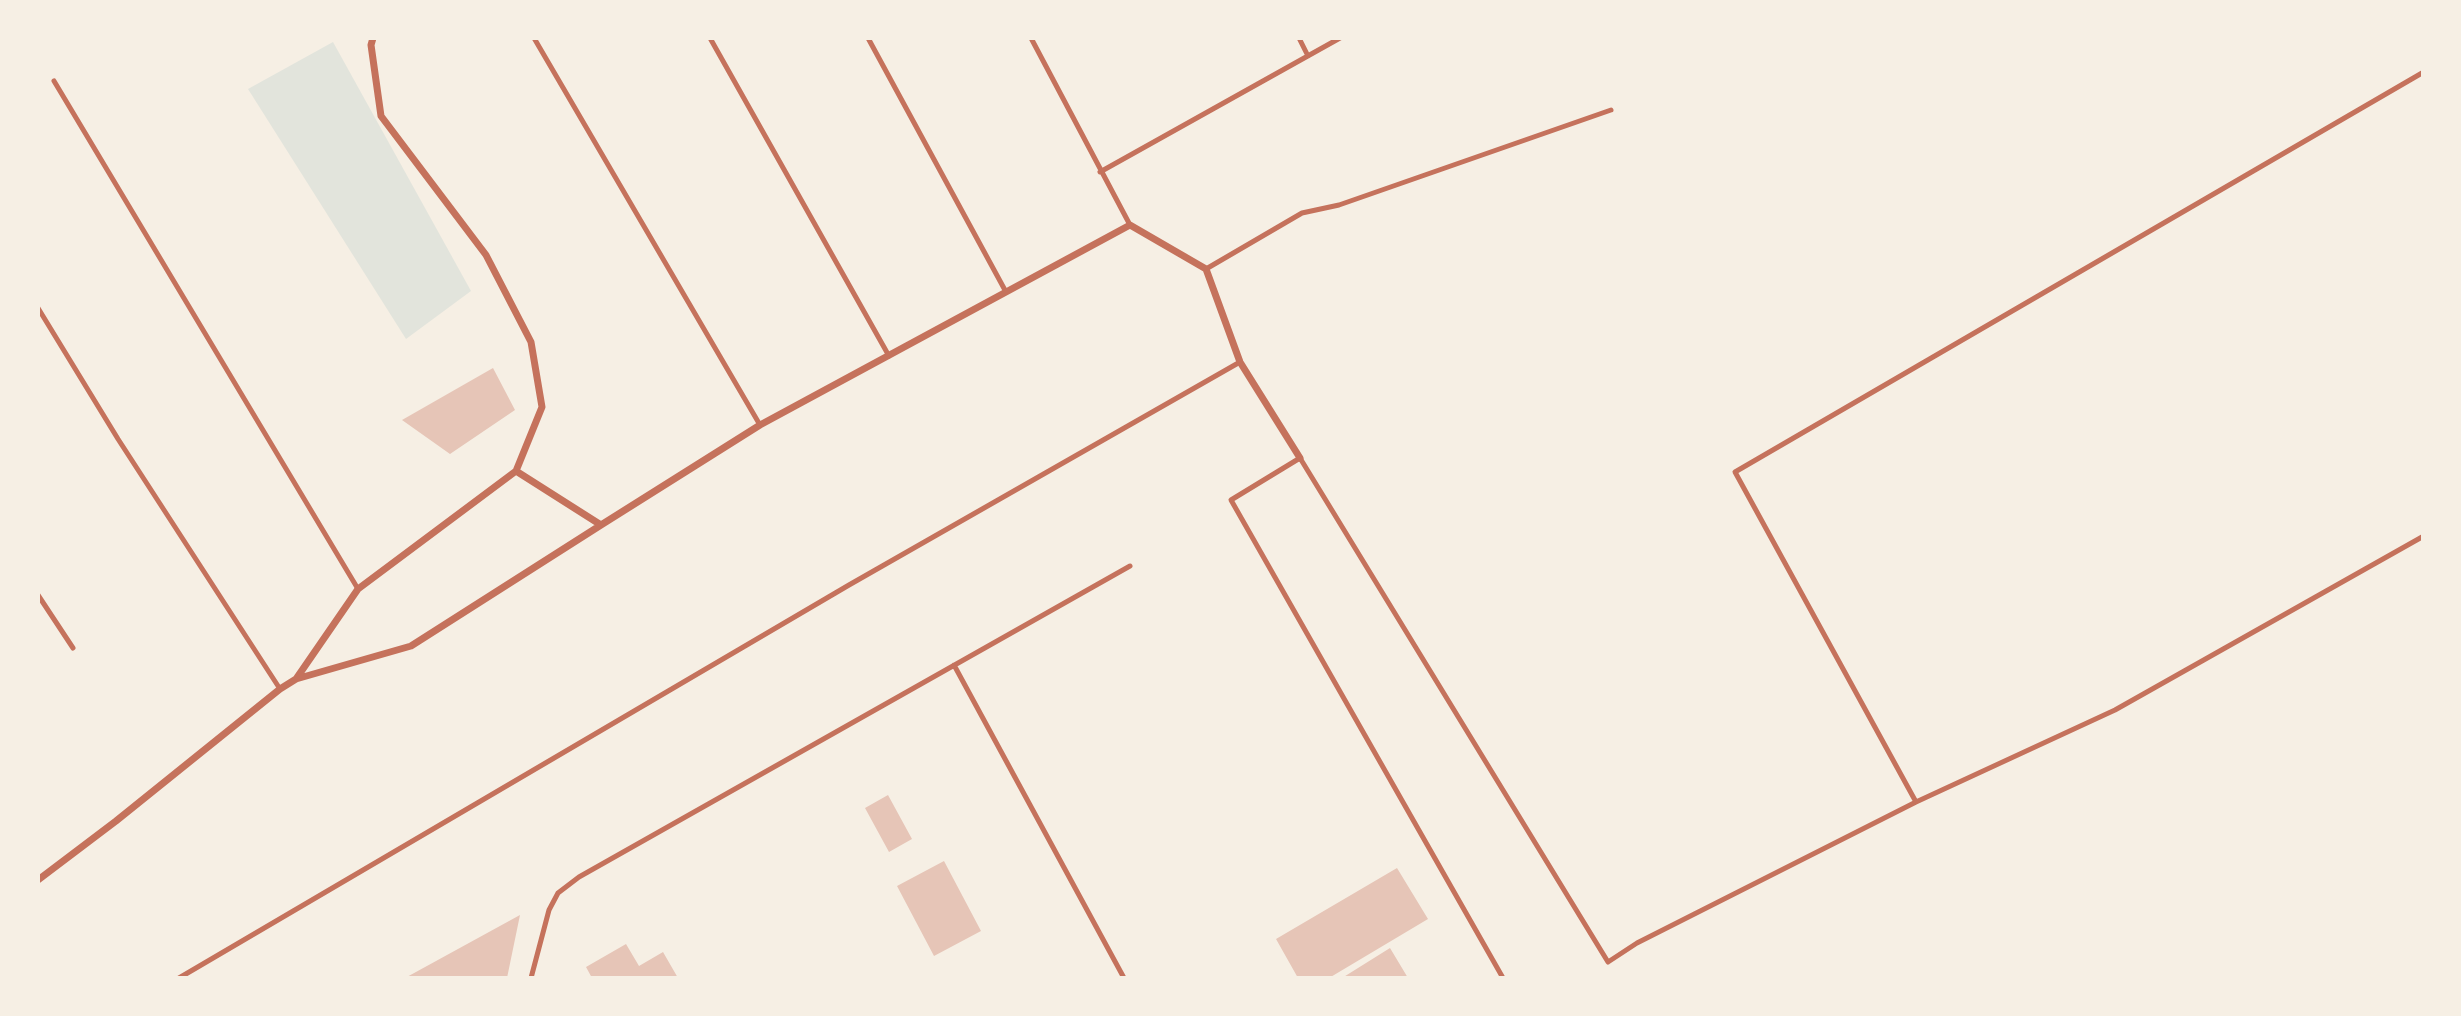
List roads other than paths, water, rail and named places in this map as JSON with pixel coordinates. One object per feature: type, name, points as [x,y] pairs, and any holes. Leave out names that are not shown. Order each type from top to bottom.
[{"type":"street","points":[[296,679],[358,589],[516,471],[542,407],[531,342],[486,255],[381,116],[371,45],[373,38]]},
{"type":"street","points":[[38,880],[296,679],[411,646],[760,425],[1130,225],[1206,269],[1240,362],[1300,458]]},
{"type":"street","points":[[516,471],[600,525]]},
{"type":"lane","points":[[534,38],[760,425]]},
{"type":"lane","points":[[710,38],[889,356]]},
{"type":"lane","points":[[868,38],[1006,292]]},
{"type":"lane","points":[[1031,38],[1130,225]]},
{"type":"lane","points":[[1299,38],[1308,56]]},
{"type":"lane","points":[[1100,172],[1340,38]]},
{"type":"lane","points":[[1916,802],[1735,472],[2423,73]]},
{"type":"lane","points":[[54,81],[358,589]]},
{"type":"lane","points":[[1206,269],[1302,213],[1339,205],[1611,110]]},
{"type":"lane","points":[[38,308],[118,439],[280,689]]},
{"type":"lane","points":[[179,978],[838,592],[1240,362]]},
{"type":"lane","points":[[1503,978],[1231,500],[1300,458],[1608,961],[1637,943],[1916,802],[2115,710],[2423,537]]},
{"type":"lane","points":[[531,978],[549,910],[558,893],[579,877],[1130,566]]},
{"type":"lane","points":[[38,595],[73,648]]},
{"type":"lane","points":[[954,665],[1124,978]]}]
